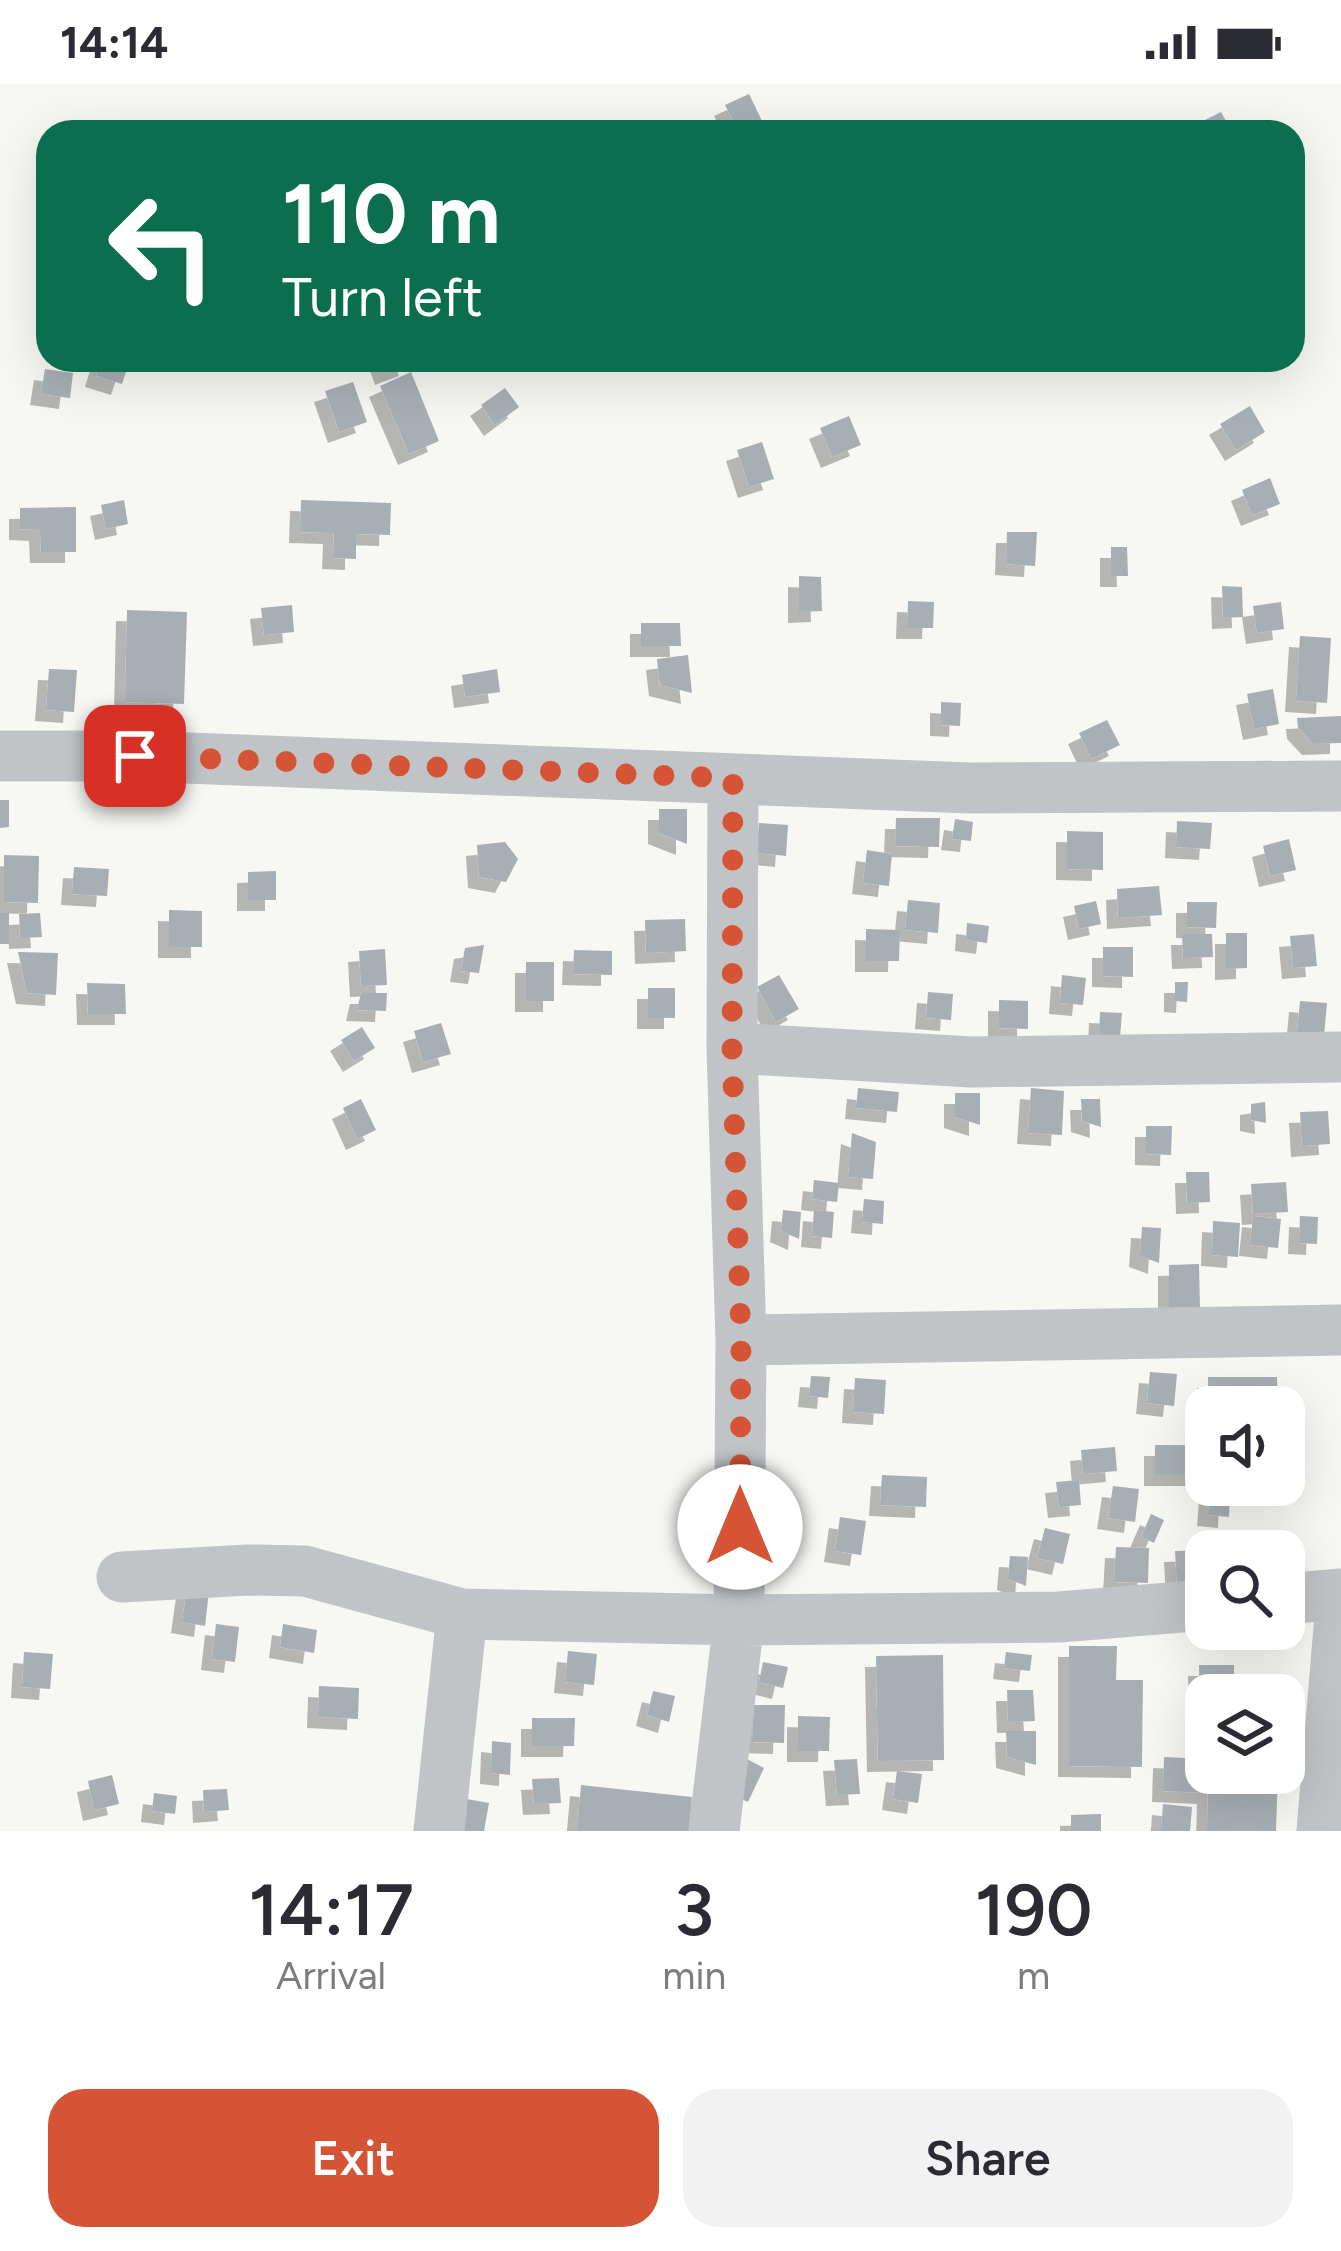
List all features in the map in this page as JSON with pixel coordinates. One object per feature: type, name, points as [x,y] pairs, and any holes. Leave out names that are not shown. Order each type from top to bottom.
[{"type":"street","points":[[0,756],[158,757],[970,788],[1341,786]]},
{"type":"street","points":[[714,1831],[739,1620],[741,1340],[732,1048],[733,778]]},
{"type":"street","points":[[732,1048],[971,1062],[1341,1057]]},
{"type":"street","points":[[741,1340],[1341,1330]]},
{"type":"street","points":[[122,1577],[305,1571],[462,1613],[739,1620],[1059,1617],[1185,1607]]},
{"type":"street","points":[[1305,1597],[1341,1594]]},
{"type":"street","points":[[1322,1831],[1341,1604]]},
{"type":"street","points":[[439,1831],[462,1613]]},
{"type":"building","points":[[749,94],[762,120],[733,120],[725,105]]},
{"type":"building","points":[[45,372],[73,373],[70,398],[41,394]]},
{"type":"building","points":[[97,372],[126,372],[122,384],[96,376]]},
{"type":"building","points":[[411,372],[439,441],[409,454],[380,386]]},
{"type":"building","points":[[353,382],[367,422],[339,432],[325,391]]},
{"type":"building","points":[[505,388],[519,407],[495,425],[481,405]]},
{"type":"building","points":[[1250,406],[1265,432],[1236,450],[1220,424]]},
{"type":"building","points":[[849,416],[861,445],[832,457],[820,428]]},
{"type":"building","points":[[762,442],[774,479],[749,487],[737,450]]},
{"type":"building","points":[[1270,478],[1280,504],[1252,515],[1242,490]]},
{"type":"building","points":[[124,500],[128,524],[106,529],[101,505]]},
{"type":"building","points":[[301,500],[391,503],[390,535],[356,534],[356,559],[333,558],[334,533],[300,532]]},
{"type":"building","points":[[76,507],[76,552],[41,552],[40,530],[20,529],[20,508]]},
{"type":"building","points":[[1007,532],[1037,532],[1035,566],[1006,564]]},
{"type":"building","points":[[1111,547],[1127,547],[1128,576],[1111,576]]},
{"type":"building","points":[[799,576],[821,577],[822,611],[799,612]]},
{"type":"building","points":[[1222,586],[1242,587],[1243,617],[1223,618]]},
{"type":"building","points":[[908,601],[934,602],[933,628],[907,628]]},
{"type":"building","points":[[1281,602],[1284,629],[1257,633],[1253,606]]},
{"type":"building","points":[[292,605],[294,632],[264,635],[261,608]]},
{"type":"building","points":[[127,610],[187,612],[184,704],[125,702]]},
{"type":"building","points":[[641,623],[680,623],[681,646],[641,646]]},
{"type":"building","points":[[1300,636],[1331,638],[1327,703],[1296,701]]},
{"type":"building","points":[[688,655],[692,693],[660,685],[657,659]]},
{"type":"building","points":[[49,669],[77,670],[74,712],[46,710]]},
{"type":"building","points":[[497,669],[500,692],[465,697],[462,675]]},
{"type":"building","points":[[1273,689],[1279,724],[1254,729],[1247,694]]},
{"type":"building","points":[[941,702],[961,703],[960,726],[941,725]]},
{"type":"building","points":[[1341,716],[1341,743],[1313,744],[1298,728],[1297,718]]},
{"type":"building","points":[[1107,720],[1120,745],[1091,759],[1079,733]]},
{"type":"building","points":[[0,800],[9,800],[9,827],[0,828]]},
{"type":"building","points":[[659,809],[687,809],[687,844],[659,833]]},
{"type":"building","points":[[896,818],[940,818],[939,847],[895,846]]},
{"type":"building","points":[[955,819],[973,822],[971,841],[952,839]]},
{"type":"building","points":[[1177,821],[1212,823],[1210,849],[1176,847]]},
{"type":"building","points":[[759,823],[788,825],[786,856],[756,853]]},
{"type":"building","points":[[1067,831],[1103,832],[1103,870],[1067,869]]},
{"type":"building","points":[[1289,839],[1296,870],[1270,876],[1263,846]]},
{"type":"building","points":[[505,842],[518,859],[506,882],[479,877],[477,845]]},
{"type":"building","points":[[867,850],[892,854],[889,886],[863,883]]},
{"type":"building","points":[[4,855],[39,856],[38,903],[4,902]]},
{"type":"building","points":[[74,867],[109,869],[107,896],[72,894]]},
{"type":"building","points":[[276,871],[276,900],[248,900],[248,872]]},
{"type":"building","points":[[1159,886],[1162,915],[1118,918],[1117,889]]},
{"type":"building","points":[[908,900],[940,903],[938,933],[905,930]]},
{"type":"building","points":[[1096,901],[1101,924],[1079,929],[1074,906]]},
{"type":"building","points":[[1187,902],[1217,902],[1216,928],[1187,927]]},
{"type":"building","points":[[169,910],[202,911],[202,947],[169,947]]},
{"type":"building","points":[[0,913],[9,913],[9,944],[0,944]]},
{"type":"building","points":[[40,913],[42,937],[20,938],[19,914]]},
{"type":"building","points":[[685,919],[686,951],[646,953],[645,920]]},
{"type":"building","points":[[967,923],[989,926],[987,943],[966,940]]},
{"type":"building","points":[[866,929],[900,930],[899,961],[866,961]]},
{"type":"building","points":[[1226,933],[1247,933],[1247,968],[1226,969]]},
{"type":"building","points":[[1182,934],[1212,934],[1213,957],[1183,958]]},
{"type":"building","points":[[1314,934],[1317,966],[1293,968],[1290,936]]},
{"type":"building","points":[[484,945],[479,973],[461,971],[465,948]]},
{"type":"building","points":[[1103,947],[1133,947],[1133,977],[1103,976]]},
{"type":"building","points":[[385,949],[387,985],[361,986],[359,951]]},
{"type":"building","points":[[574,950],[612,951],[612,975],[573,974]]},
{"type":"building","points":[[18,952],[58,953],[56,995],[27,993]]},
{"type":"building","points":[[526,962],[554,962],[554,1001],[526,1001]]},
{"type":"building","points":[[779,975],[799,1009],[776,1022],[757,987]]},
{"type":"building","points":[[1062,975],[1086,978],[1083,1005],[1060,1003]]},
{"type":"building","points":[[1175,982],[1188,982],[1187,1002],[1175,1001]]},
{"type":"building","points":[[87,983],[125,984],[126,1014],[88,1014]]},
{"type":"building","points":[[648,988],[675,988],[675,1018],[648,1018]]},
{"type":"building","points":[[928,992],[953,994],[951,1020],[926,1018]]},
{"type":"building","points":[[361,993],[387,993],[386,1011],[357,1010]]},
{"type":"building","points":[[999,1000],[1028,1001],[1028,1029],[999,1028]]},
{"type":"building","points":[[1300,1001],[1327,1003],[1324,1036],[1297,1034]]},
{"type":"building","points":[[1100,1012],[1122,1013],[1120,1037],[1099,1036]]},
{"type":"building","points":[[441,1023],[451,1054],[423,1062],[414,1031]]},
{"type":"building","points":[[362,1027],[375,1048],[354,1061],[341,1040]]},
{"type":"building","points":[[858,1088],[899,1092],[897,1112],[856,1108]]},
{"type":"building","points":[[1031,1088],[1064,1091],[1062,1135],[1028,1133]]},
{"type":"building","points":[[955,1093],[980,1093],[980,1125],[955,1117]]},
{"type":"building","points":[[361,1099],[376,1130],[357,1139],[343,1108]]},
{"type":"building","points":[[1081,1099],[1100,1099],[1101,1127],[1082,1121]]},
{"type":"building","points":[[1265,1102],[1266,1123],[1251,1120],[1251,1104]]},
{"type":"building","points":[[1328,1111],[1330,1144],[1302,1146],[1300,1112]]},
{"type":"building","points":[[1146,1126],[1172,1126],[1171,1155],[1146,1154]]},
{"type":"building","points":[[852,1133],[876,1142],[873,1179],[848,1177]]},
{"type":"building","points":[[1186,1172],[1209,1172],[1210,1202],[1187,1203]]},
{"type":"building","points":[[814,1180],[839,1183],[837,1202],[812,1199]]},
{"type":"building","points":[[1286,1182],[1288,1212],[1253,1214],[1251,1184]]},
{"type":"building","points":[[864,1199],[884,1201],[883,1224],[862,1222]]},
{"type":"building","points":[[783,1210],[801,1212],[799,1239],[781,1231]]},
{"type":"building","points":[[814,1210],[834,1212],[832,1238],[812,1236]]},
{"type":"building","points":[[1253,1216],[1281,1219],[1278,1248],[1250,1245]]},
{"type":"building","points":[[1300,1216],[1318,1217],[1317,1244],[1299,1243]]},
{"type":"building","points":[[1213,1221],[1240,1223],[1238,1257],[1212,1255]]},
{"type":"building","points":[[1142,1227],[1161,1228],[1159,1263],[1140,1256]]},
{"type":"building","points":[[1199,1264],[1200,1308],[1169,1309],[1169,1265]]},
{"type":"building","points":[[1150,1372],[1177,1374],[1174,1406],[1147,1403]]},
{"type":"building","points":[[811,1376],[830,1377],[828,1398],[809,1396]]},
{"type":"building","points":[[1208,1377],[1277,1377],[1277,1386],[1208,1386]]},
{"type":"building","points":[[855,1378],[886,1380],[884,1414],[853,1412]]},
{"type":"building","points":[[1155,1445],[1185,1445],[1185,1475],[1155,1475]]},
{"type":"building","points":[[1115,1447],[1117,1471],[1083,1474],[1081,1450]]},
{"type":"building","points":[[882,1475],[927,1477],[926,1507],[880,1505]]},
{"type":"building","points":[[1079,1480],[1081,1505],[1059,1507],[1056,1482]]},
{"type":"building","points":[[1113,1486],[1139,1489],[1135,1522],[1108,1518]]},
{"type":"building","points":[[1209,1506],[1229,1506],[1229,1517],[1208,1515]]},
{"type":"building","points":[[1151,1514],[1164,1520],[1154,1543],[1141,1537]]},
{"type":"building","points":[[840,1517],[866,1521],[861,1555],[835,1551]]},
{"type":"building","points":[[1045,1528],[1070,1534],[1063,1564],[1037,1558]]},
{"type":"building","points":[[1116,1547],[1149,1548],[1148,1583],[1114,1582]]},
{"type":"building","points":[[1175,1551],[1185,1551],[1185,1587],[1177,1587]]},
{"type":"building","points":[[1010,1556],[1028,1557],[1026,1586],[1008,1579]]},
{"type":"building","points":[[188,1580],[210,1583],[205,1626],[182,1622]]},
{"type":"building","points":[[216,1624],[239,1627],[235,1662],[212,1659]]},
{"type":"building","points":[[283,1624],[317,1630],[314,1653],[280,1647]]},
{"type":"building","points":[[1069,1646],[1117,1646],[1116,1680],[1143,1680],[1142,1767],[1069,1766]]},
{"type":"building","points":[[568,1651],[597,1654],[594,1685],[565,1682]]},
{"type":"building","points":[[24,1652],[53,1654],[50,1689],[22,1687]]},
{"type":"building","points":[[1006,1652],[1032,1655],[1030,1671],[1004,1668]]},
{"type":"building","points":[[943,1655],[944,1760],[878,1761],[876,1656]]},
{"type":"building","points":[[763,1662],[788,1667],[783,1688],[759,1682]]},
{"type":"building","points":[[1199,1665],[1234,1665],[1234,1674],[1199,1674]]},
{"type":"building","points":[[319,1686],[359,1688],[358,1719],[318,1717]]},
{"type":"building","points":[[1007,1690],[1033,1690],[1035,1721],[1008,1722]]},
{"type":"building","points":[[653,1691],[675,1696],[669,1722],[647,1715]]},
{"type":"building","points":[[754,1705],[785,1705],[784,1743],[752,1742]]},
{"type":"building","points":[[798,1716],[830,1717],[829,1751],[798,1751]]},
{"type":"building","points":[[532,1718],[575,1718],[574,1746],[532,1746]]},
{"type":"building","points":[[1006,1731],[1036,1731],[1036,1765],[1007,1757]]},
{"type":"building","points":[[492,1741],[511,1743],[510,1775],[491,1773]]},
{"type":"building","points":[[1164,1757],[1185,1758],[1185,1792],[1163,1791]]},
{"type":"building","points":[[747,1759],[764,1768],[748,1802],[730,1794]]},
{"type":"building","points":[[857,1759],[860,1794],[837,1795],[834,1760]]},
{"type":"building","points":[[897,1771],[922,1774],[918,1803],[893,1799]]},
{"type":"building","points":[[112,1775],[119,1804],[94,1810],[88,1781]]},
{"type":"building","points":[[559,1778],[561,1803],[534,1804],[532,1779]]},
{"type":"building","points":[[581,1785],[692,1797],[689,1831],[577,1831]]},
{"type":"building","points":[[227,1789],[229,1810],[204,1812],[203,1790]]},
{"type":"building","points":[[154,1793],[177,1796],[175,1814],[152,1811]]},
{"type":"building","points":[[1208,1794],[1277,1794],[1276,1831],[1207,1831]]},
{"type":"building","points":[[461,1798],[489,1803],[484,1831],[455,1831]]},
{"type":"building","points":[[1163,1804],[1192,1807],[1190,1831],[1161,1831]]},
{"type":"building","points":[[1101,1814],[1101,1831],[1071,1831],[1071,1815]]},
{"type":"route","points":[[135,756],[733,778],[740,1527]]}]
